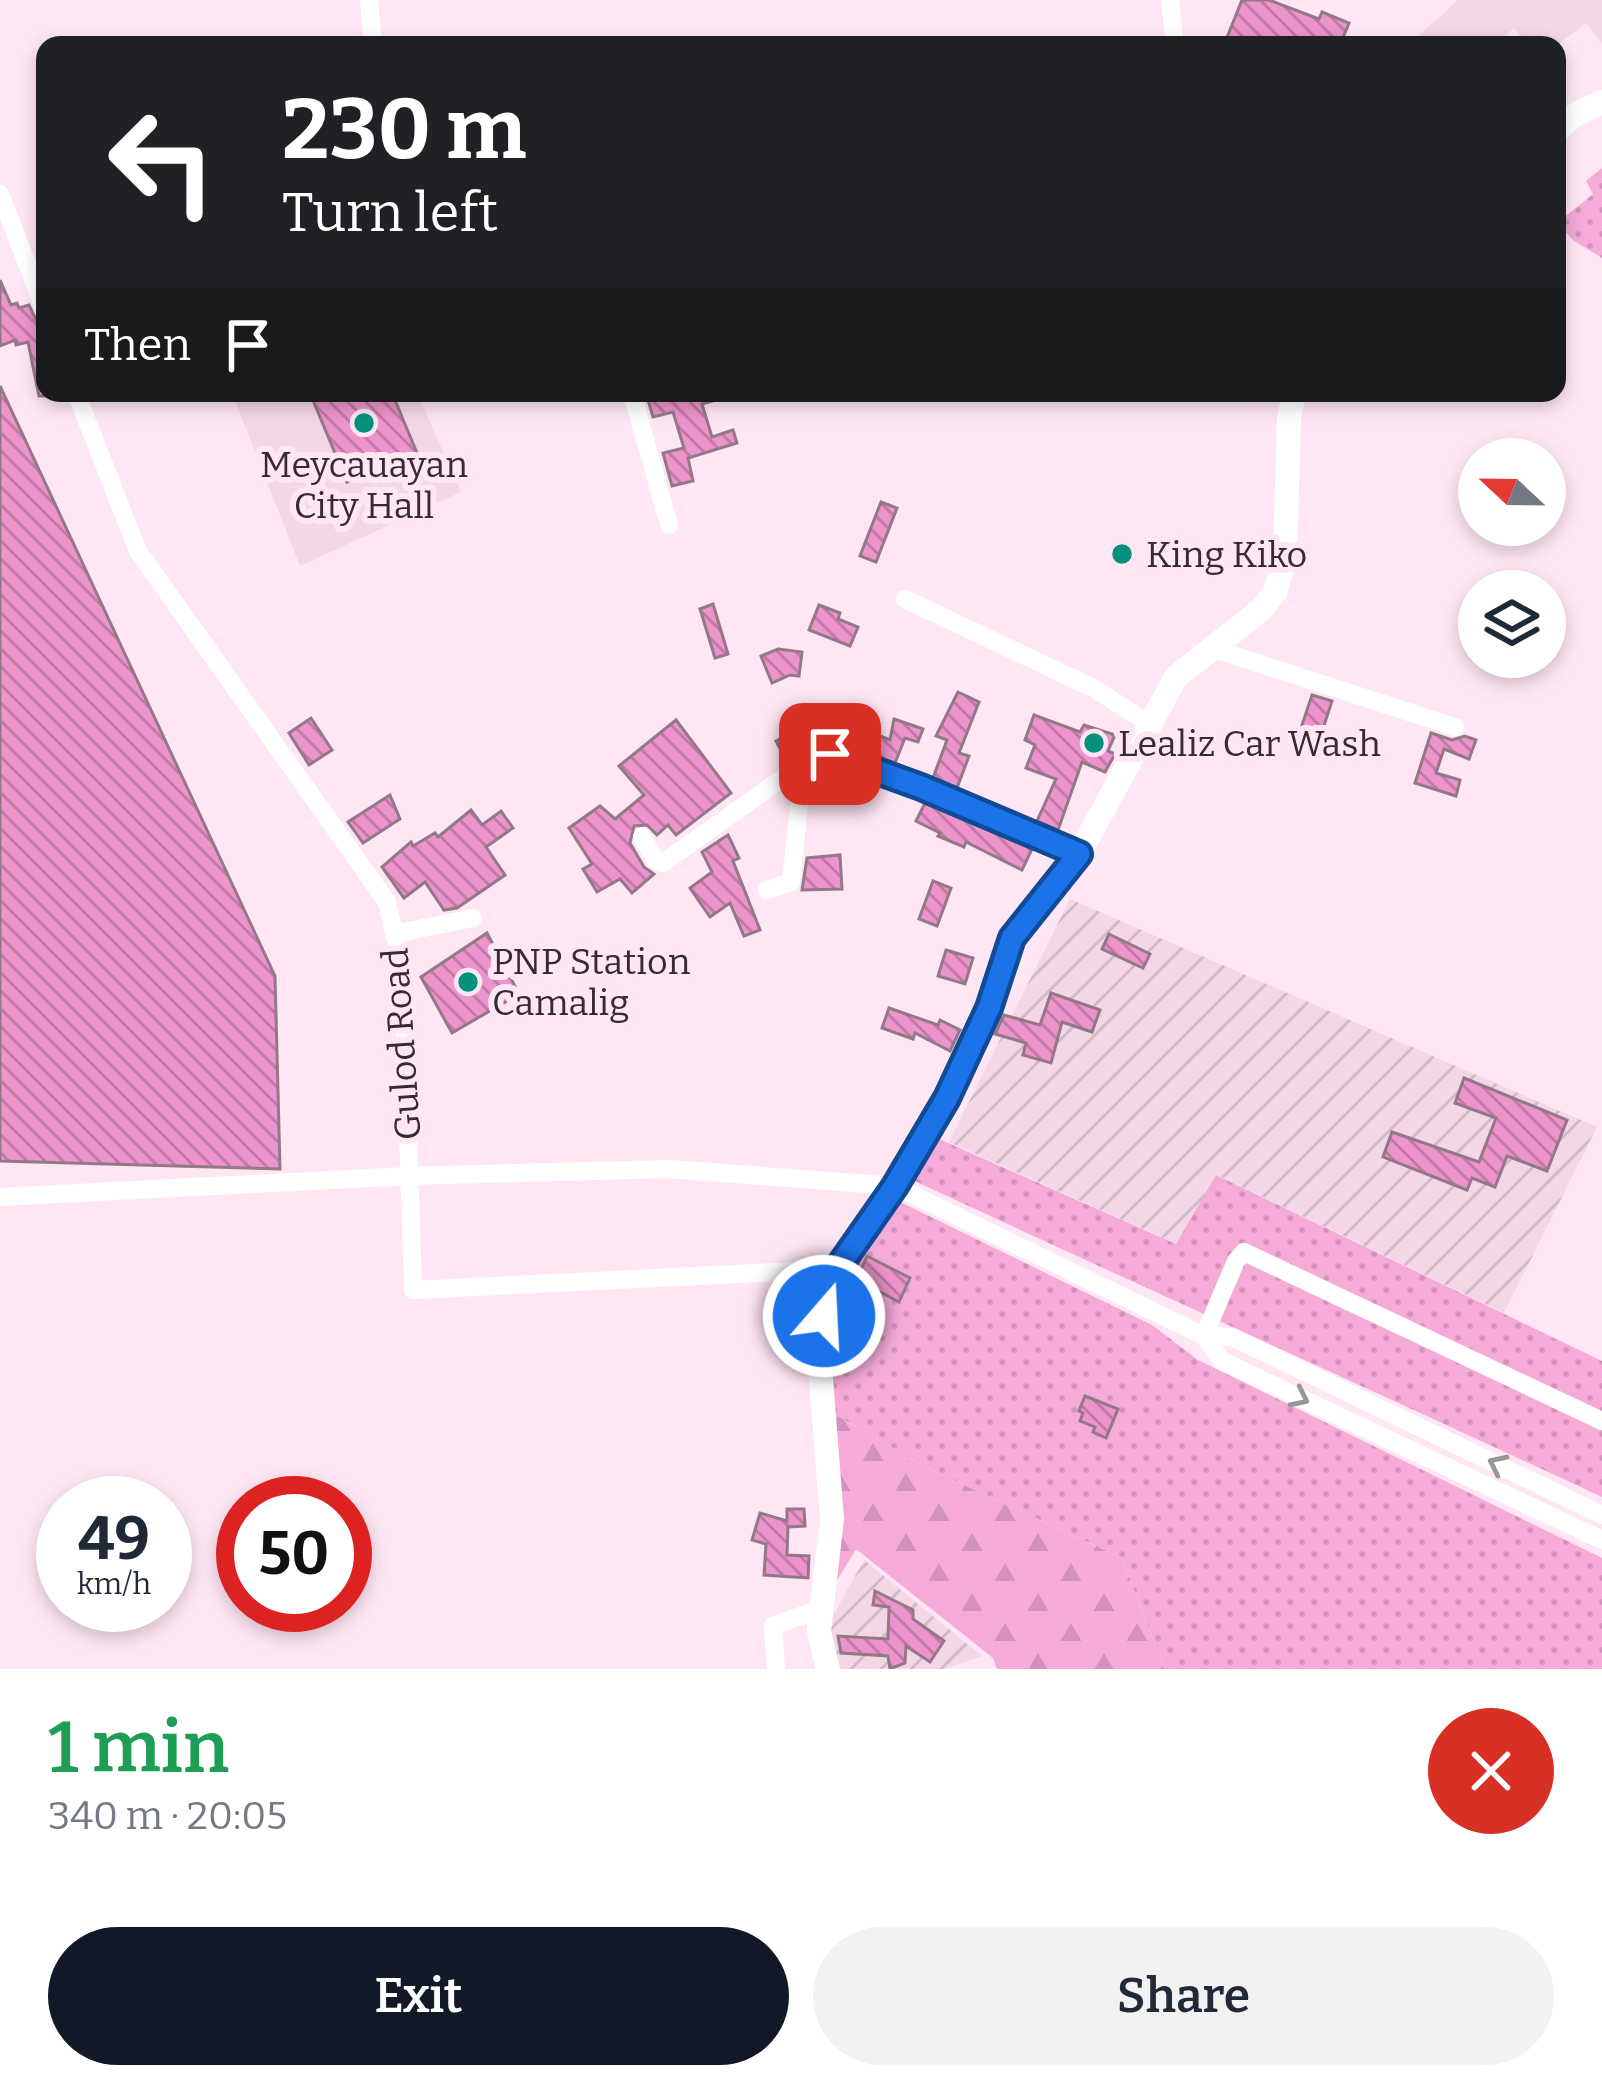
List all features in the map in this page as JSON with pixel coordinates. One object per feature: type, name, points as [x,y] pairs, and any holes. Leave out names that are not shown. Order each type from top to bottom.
[{"type":"main road","points":[[1566,122],[1602,102]]},
{"type":"main road","points":[[828,1669],[819,1631],[832,1519],[818,1341],[837,1269],[932,1128],[972,1047],[1012,938],[1079,854],[1176,677],[1262,609],[1282,577],[1287,402]]},
{"type":"street","points":[[369,0],[373,36]]},
{"type":"street","points":[[1170,0],[1174,36]]},
{"type":"street","points":[[0,194],[6,225],[36,290]]},
{"type":"street","name":"Gulod Road","points":[[79,402],[137,551],[387,902],[403,971],[412,1290],[837,1269]]},
{"type":"street","points":[[635,402],[669,525]]},
{"type":"street","points":[[904,599],[1095,689],[1150,725]]},
{"type":"street","points":[[1211,647],[1455,727]]},
{"type":"street","points":[[642,837],[663,863],[777,782],[830,754],[1079,854]]},
{"type":"street","points":[[767,890],[791,882],[803,768]]},
{"type":"street","points":[[394,934],[473,918]]},
{"type":"street","points":[[0,1197],[409,1176],[668,1169],[895,1186],[1204,1336],[1232,1336],[1602,1515]]},
{"type":"street","points":[[1204,1336],[1244,1252],[1602,1420]]},
{"type":"street","points":[[1204,1336],[1222,1361],[1602,1540]]},
{"type":"street","points":[[776,1669],[772,1626],[820,1610]]},
{"type":"shaded area","points":[[1458,0],[1602,0],[1602,44],[1586,23],[1566,38],[1520,36],[1514,28],[1505,36],[1418,36]]},
{"type":"shaded area","points":[[236,402],[421,402],[461,492],[300,566]]},
{"type":"shaded area","points":[[1070,899],[1597,1127],[1504,1313],[1217,1175],[1177,1244],[949,1142]]},
{"type":"shaded area","points":[[864,1560],[982,1656],[945,1669],[832,1669],[825,1630]]},
{"type":"green space","points":[[1602,168],[1602,258],[1566,233],[1566,216],[1593,194],[1586,181]]},
{"type":"green space","points":[[928,1134],[1176,1244],[1216,1175],[1602,1361],[1602,1497],[902,1175]]},
{"type":"green space","points":[[888,1196],[1152,1325],[1198,1360],[1602,1558],[1602,1669],[1164,1669],[1122,1558],[923,1466],[821,1406],[829,1290]]},
{"type":"green space","points":[[821,1406],[923,1466],[1122,1558],[1164,1669],[997,1669],[993,1658],[856,1549],[820,1609]]},
{"type":"building","points":[[1242,0],[1269,0],[1319,19],[1322,12],[1349,23],[1344,36],[1228,36]]},
{"type":"building","points":[[0,280],[11,305],[29,305],[36,320],[36,381],[28,342],[16,345],[15,340],[0,346]]},
{"type":"building","points":[[0,386],[275,976],[280,1169],[0,1161]]},
{"type":"building","name":"Meycauayan City Hall","points":[[314,402],[396,402],[417,453],[347,482]]},
{"type":"building","points":[[649,402],[709,402],[702,404],[712,437],[733,430],[737,443],[688,458],[693,481],[672,486],[663,453],[684,448],[673,412],[653,417]]},
{"type":"building","points":[[881,502],[897,508],[876,562],[860,556]]},
{"type":"building","points":[[713,604],[728,654],[715,658],[700,609]]},
{"type":"building","points":[[819,605],[858,627],[850,646],[809,630]]},
{"type":"building","points":[[778,649],[802,652],[799,676],[772,683],[761,656]]},
{"type":"building","points":[[958,692],[979,702],[959,753],[969,756],[957,788],[933,778],[947,740],[936,736]]},
{"type":"building","points":[[1312,695],[1332,701],[1316,750],[1296,743]]},
{"type":"building","points":[[1034,715],[1080,732],[1084,725],[1115,735],[1108,751],[1115,754],[1105,772],[1082,762],[1058,830],[1037,821],[1056,779],[1026,768],[1035,745],[1025,740]]},
{"type":"building","points":[[311,718],[332,750],[309,765],[289,733]]},
{"type":"building","points":[[894,719],[923,729],[918,742],[905,738],[895,763],[864,752],[867,746],[850,739],[856,726],[890,740]]},
{"type":"building","points":[[676,720],[731,793],[676,835],[668,825],[657,835],[647,825],[634,826],[630,843],[644,867],[654,874],[632,893],[620,879],[597,892],[583,869],[592,864],[569,828],[600,806],[615,819],[644,795],[619,766]]},
{"type":"building","points":[[811,722],[821,744],[787,762],[776,741],[792,732],[791,740],[796,730]]},
{"type":"building","points":[[1431,733],[1452,740],[1465,736],[1476,740],[1469,759],[1444,749],[1436,773],[1460,780],[1456,796],[1415,783]]},
{"type":"building","points":[[390,795],[400,819],[363,843],[348,822]]},
{"type":"building","points":[[925,803],[1032,849],[1022,870],[966,842],[964,847],[938,836],[940,833],[916,821]]},
{"type":"building","points":[[471,810],[482,825],[501,811],[513,828],[486,847],[505,875],[457,908],[444,910],[425,882],[404,898],[382,867],[411,842],[413,846],[435,833],[438,837]]},
{"type":"building","points":[[728,835],[760,930],[744,936],[730,903],[710,917],[690,888],[712,872],[702,852]]},
{"type":"building","points":[[840,855],[842,889],[802,890],[807,858]]},
{"type":"building","points":[[933,881],[951,888],[937,926],[919,919]]},
{"type":"building","points":[[487,933],[519,994],[452,1033],[421,977]]},
{"type":"building","points":[[1109,934],[1150,954],[1143,968],[1102,949]]},
{"type":"building","points":[[946,950],[973,958],[965,984],[938,976]]},
{"type":"building","points":[[1051,993],[1100,1010],[1092,1032],[1062,1022],[1051,1063],[1023,1055],[1026,1043],[995,1034],[1004,1015],[1040,1025]]},
{"type":"building","points":[[889,1008],[938,1025],[940,1020],[960,1030],[950,1051],[915,1033],[913,1039],[882,1028]]},
{"type":"building","points":[[1464,1078],[1567,1120],[1547,1171],[1507,1156],[1495,1187],[1472,1178],[1467,1190],[1383,1157],[1392,1132],[1479,1162],[1496,1118],[1455,1103]]},
{"type":"building","points":[[867,1256],[910,1278],[899,1302],[873,1288],[858,1319],[843,1312]]},
{"type":"building","points":[[1085,1396],[1118,1409],[1106,1438],[1080,1421]]},
{"type":"building","points":[[787,1509],[804,1509],[805,1526],[788,1527],[787,1555],[809,1556],[808,1578],[764,1575],[766,1544],[752,1540],[760,1513],[787,1521]]},
{"type":"building","points":[[875,1591],[913,1610],[913,1619],[944,1641],[930,1662],[906,1646],[905,1663],[890,1669],[888,1656],[841,1653],[838,1636],[888,1639],[889,1607],[873,1605]]},
{"type":"place","name":"Meycauayan City Hall","points":[[364,423]]},
{"type":"place","name":"King Kiko","points":[[1122,554]]},
{"type":"place","name":"Lealiz Car Wash","points":[[1094,743]]},
{"type":"place","name":"PNP Station Camalig","points":[[468,982]]},
{"type":"route","points":[[824,1316],[837,1269],[895,1186],[947,1098],[989,1008],[1012,938],[1079,854],[830,754]]}]
